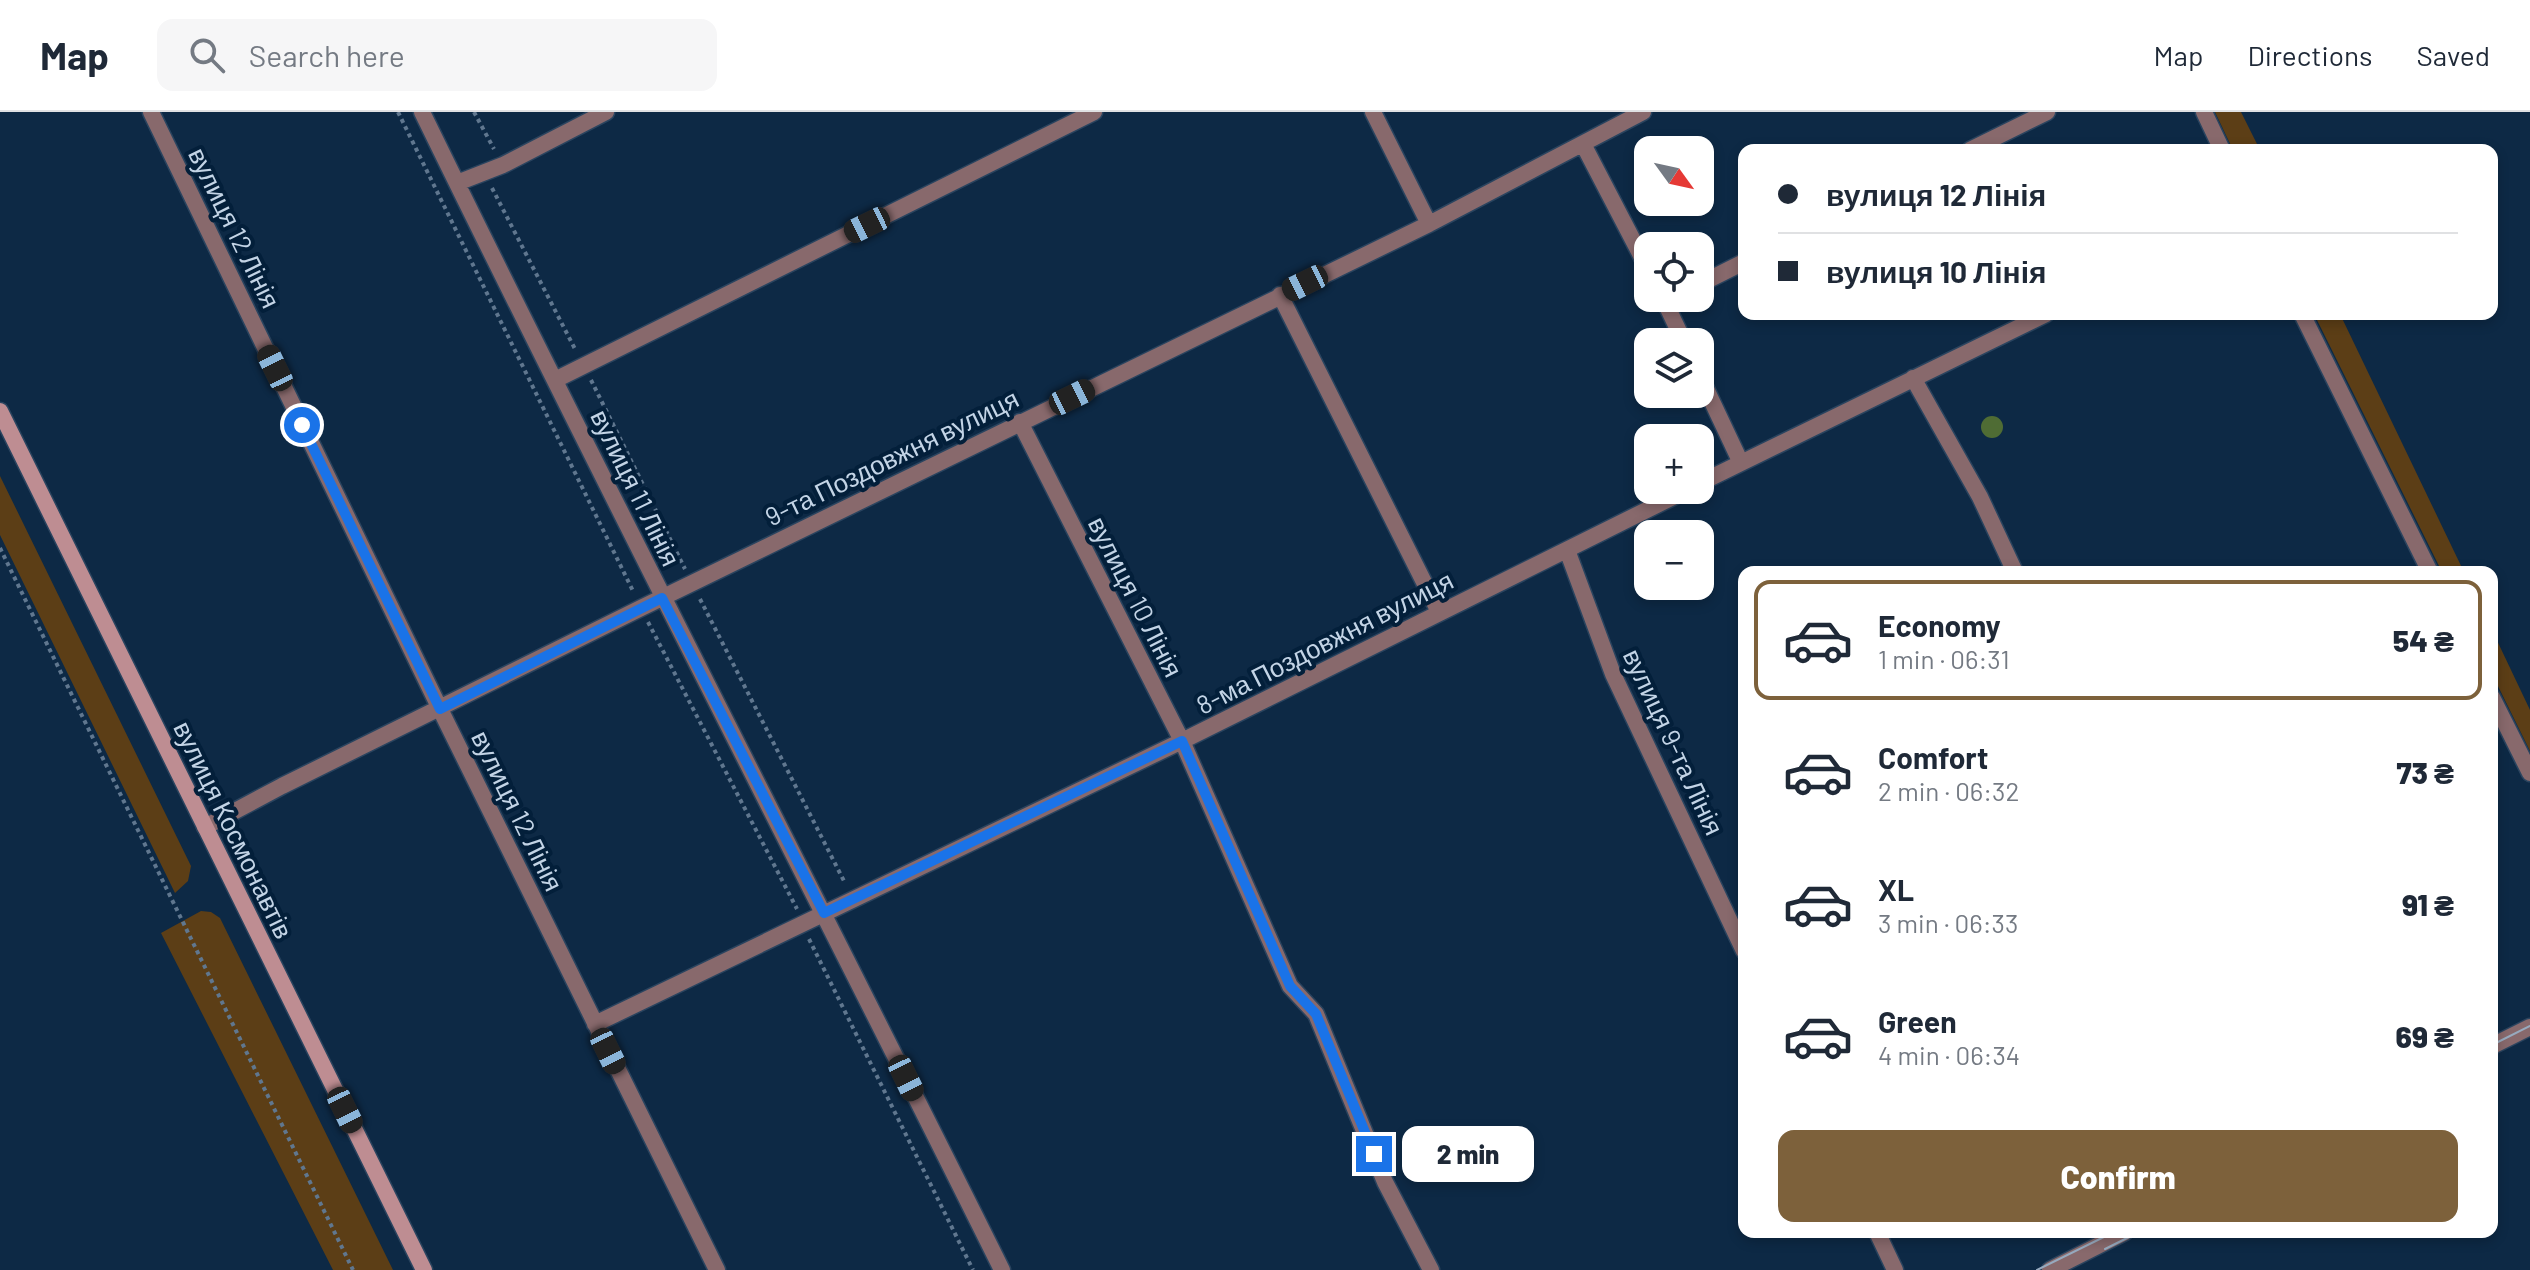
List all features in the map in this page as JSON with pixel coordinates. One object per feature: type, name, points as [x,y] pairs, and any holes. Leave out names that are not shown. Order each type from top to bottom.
[{"type":"main road","name":"вулиця Космонавтів","points":[[0,411],[424,1270]]},
{"type":"street","name":"вулиця 12 Лінія","points":[[151,112],[440,709],[717,1270]]},
{"type":"street","name":"вулиця 11 Лінія","points":[[422,112],[662,598],[1002,1270]]},
{"type":"street","points":[[457,183],[503,165],[606,112]]},
{"type":"street","points":[[555,380],[1094,112]]},
{"type":"street","points":[[1373,112],[1429,224]]},
{"type":"street","name":"9-та Поздовжня вулиця","points":[[205,827],[641,608],[1429,224],[1643,112]]},
{"type":"street","points":[[1982,144],[2047,112]]},
{"type":"street","points":[[2204,112],[2219,144]]},
{"type":"street","points":[[1583,144],[1634,242]]},
{"type":"street","points":[[1714,277],[1738,265]]},
{"type":"street","points":[[1280,295],[1439,612]]},
{"type":"street","points":[[1714,476],[2034,320]]},
{"type":"street","points":[[2305,320],[2427,566]]},
{"type":"street","points":[[1913,378],[1980,497],[2012,566]]},
{"type":"street","points":[[1714,406],[1741,463]]},
{"type":"street","name":"вулиця 10 Лінія","points":[[1020,422],[1182,741],[1290,986],[1316,1014],[1385,1182],[1431,1270]]},
{"type":"street","name":"8-ма Поздовжня вулиця","points":[[595,1024],[1182,741],[1659,504]]},
{"type":"street","name":"вулиця 9-та Лінія","points":[[1567,550],[1613,674],[1738,938]]},
{"type":"street","points":[[2498,709],[2530,773]]},
{"type":"street","points":[[2498,1043],[2530,1027]]},
{"type":"street","points":[[1880,1238],[1895,1270]]},
{"type":"street","points":[[2050,1270],[2113,1238]]},
{"type":"path","points":[[398,112],[641,608],[805,923],[816,955],[973,1270]]},
{"type":"path","points":[[474,112],[503,165]]},
{"type":"path","points":[[0,548],[353,1270]]},
{"type":"path","points":[[692,583],[854,899]]},
{"type":"shaded area","points":[[2215,112],[2241,112],[2257,144],[2230,144]]},
{"type":"shaded area","points":[[2317,320],[2343,320],[2461,566],[2439,566]]},
{"type":"shaded area","points":[[1988,416],[1996,416],[2003,427],[1996,438],[1988,438],[1981,431],[1981,423]]},
{"type":"shaded area","points":[[0,476],[191,866],[188,881],[175,893],[0,535]]},
{"type":"shaded area","points":[[2498,643],[2530,710],[2530,751],[2498,686]]},
{"type":"shaded area","points":[[201,911],[211,912],[220,918],[393,1270],[333,1270],[161,933]]},
{"type":"tram line","points":[[2498,1042],[2530,1026]]},
{"type":"tram line","points":[[2037,1270],[2102,1238]]},
{"type":"tram line","points":[[2105,1249],[2127,1238]]},
{"type":"route","points":[[302,425],[440,709],[662,598],[824,913],[1182,741],[1290,986],[1316,1014],[1374,1154]]}]
